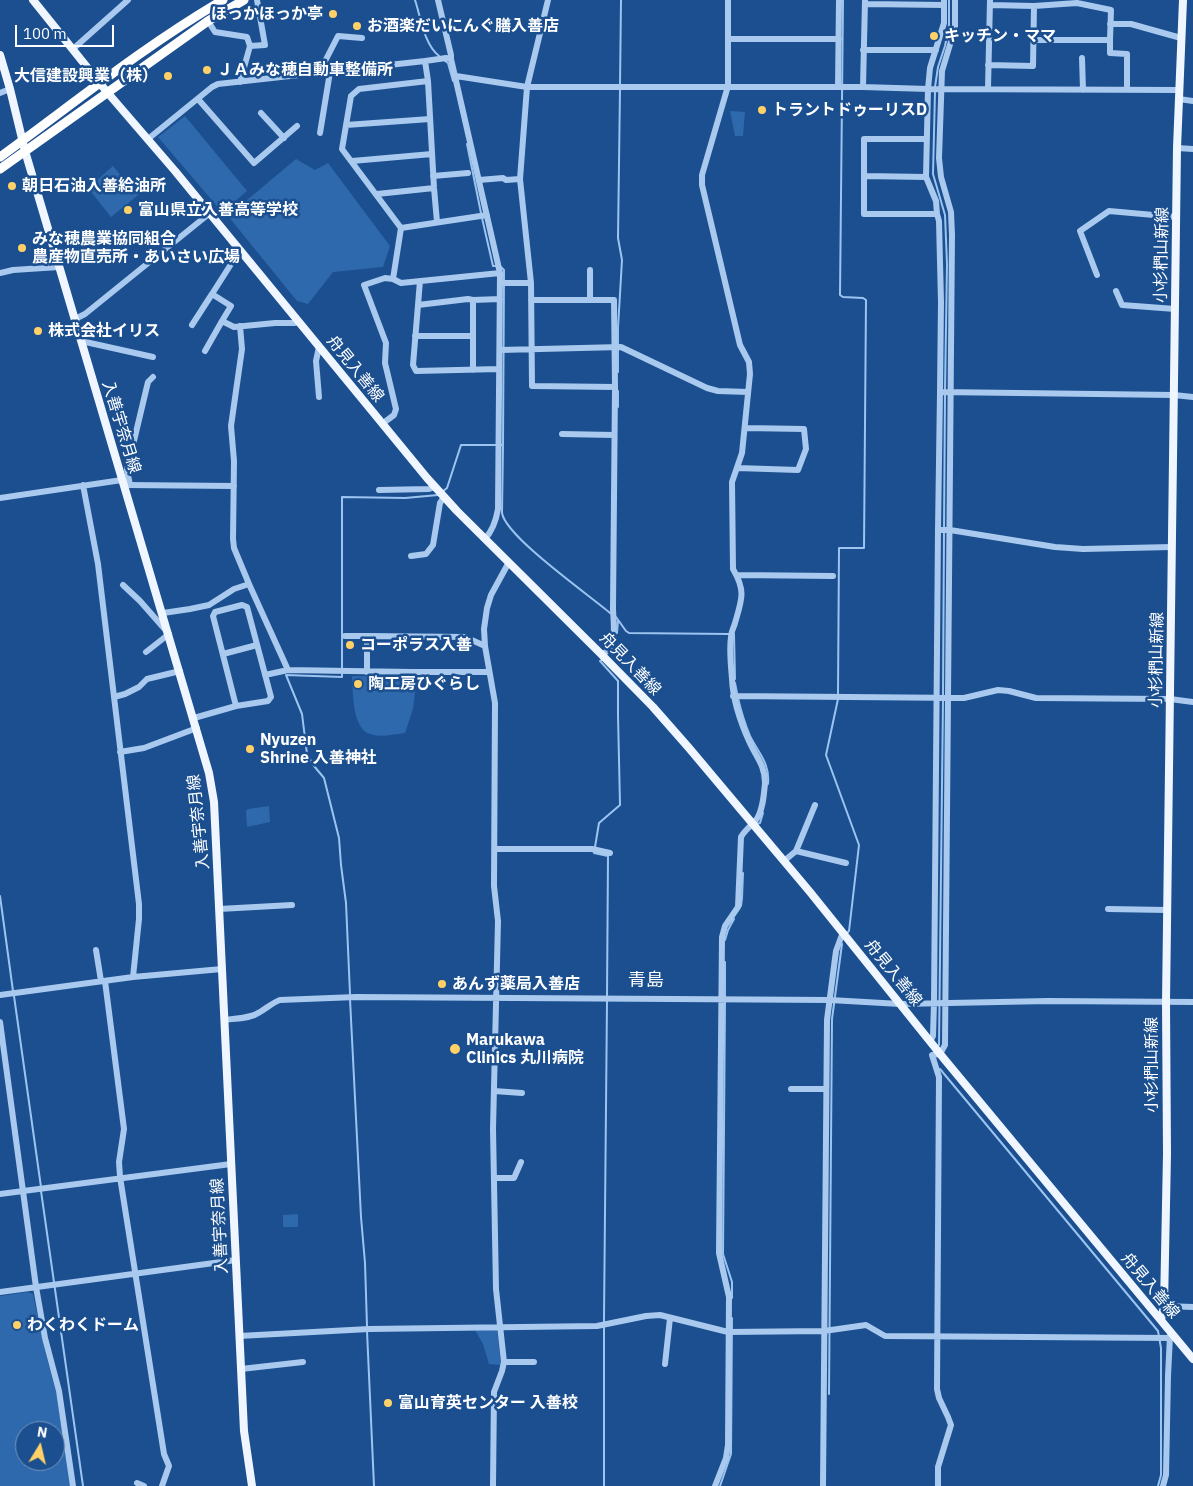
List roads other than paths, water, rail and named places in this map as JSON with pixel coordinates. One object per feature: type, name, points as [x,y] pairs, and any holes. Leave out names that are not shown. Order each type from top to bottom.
[{"type":"highway","points":[[0,156],[100,82],[195,16],[223,0]]},
{"type":"highway","points":[[0,168],[208,21],[244,0]]},
{"type":"main road","name":"舟見入善線","points":[[33,0],[435,487],[653,707],[752,823],[843,932],[930,1042],[1161,1320],[1170,1336],[1193,1360]]},
{"type":"main road","name":"小杉椚山新線","points":[[1161,1320],[1164,1306],[1177,148],[1183,0]]},
{"type":"main road","name":"入善宇奈月線","points":[[0,55],[22,141],[197,728],[214,802],[244,1432],[252,1486]]},
{"type":"street","points":[[73,49],[128,0]]},
{"type":"street","points":[[250,46],[265,45],[257,0]]},
{"type":"street","points":[[438,0],[500,273],[498,509],[496,520],[485,539]]},
{"type":"street","points":[[548,0],[527,87],[520,179],[531,283],[532,386],[615,386]]},
{"type":"street","points":[[716,1486],[726,1458],[728,1445],[729,1297],[719,1253],[722,937],[725,926],[738,907],[741,837],[744,831],[756,820],[765,786],[764,770],[738,716],[733,696],[731,637],[741,605],[742,588],[733,569],[732,482],[742,453],[749,362],[740,345],[702,185],[702,175],[728,86],[728,0]]},
{"type":"street","points":[[838,87],[839,0]]},
{"type":"street","points":[[930,1042],[940,1003],[949,698],[952,235],[951,212],[941,177],[939,158],[942,71],[955,28],[955,0]]},
{"type":"street","points":[[863,87],[865,2],[944,2],[944,23],[930,68],[926,139],[926,178],[936,201],[939,220],[941,302],[938,697],[940,1003],[945,1045],[940,1054],[932,1055],[939,1077],[937,1389],[951,1425],[938,1467],[938,1486]]},
{"type":"street","points":[[988,89],[990,3],[1034,6],[1077,4],[1111,10],[1110,53],[1127,54],[1126,90]]},
{"type":"street","points":[[988,65],[1033,66],[1034,6]]},
{"type":"street","points":[[208,21],[215,32],[247,37],[250,46],[240,82]]},
{"type":"street","points":[[1110,24],[1132,24],[1181,38]]},
{"type":"street","points":[[319,73],[338,36],[362,38]]},
{"type":"street","points":[[728,39],[839,39]]},
{"type":"street","points":[[1033,40],[1110,40]]},
{"type":"street","points":[[863,50],[936,50]]},
{"type":"street","points":[[148,139],[218,84],[446,58],[451,59]]},
{"type":"street","points":[[1082,58],[1083,90]]},
{"type":"street","points":[[425,61],[428,81],[437,222]]},
{"type":"street","points":[[320,133],[330,72]]},
{"type":"street","points":[[456,76],[527,87],[728,86],[1126,90],[1179,94],[1193,101]]},
{"type":"street","points":[[393,279],[401,228],[342,149],[351,96],[359,89],[428,81]]},
{"type":"street","points":[[0,93],[10,89]]},
{"type":"street","points":[[198,98],[254,163],[297,126]]},
{"type":"street","points":[[261,113],[284,138]]},
{"type":"street","points":[[346,125],[430,119]]},
{"type":"street","points":[[926,139],[864,139],[864,214],[937,214]]},
{"type":"street","points":[[1177,148],[1193,149]]},
{"type":"street","points":[[352,161],[432,154]]},
{"type":"street","points":[[433,176],[468,173]]},
{"type":"street","points":[[864,176],[926,178]]},
{"type":"street","points":[[479,180],[520,179]]},
{"type":"street","points":[[377,194],[434,188]]},
{"type":"street","points":[[1097,274],[1080,231],[1109,211],[1176,217]]},
{"type":"street","points":[[75,319],[85,314],[210,213]]},
{"type":"street","points":[[401,228],[487,215]]},
{"type":"street","points":[[192,325],[240,250]]},
{"type":"street","points":[[0,273],[13,270],[59,267]]},
{"type":"street","points":[[590,270],[590,300]]},
{"type":"street","points":[[382,424],[394,415],[396,409],[385,363],[386,343],[364,285],[385,278],[401,283],[500,273]]},
{"type":"street","points":[[420,281],[413,366],[416,371],[499,370]]},
{"type":"street","points":[[500,283],[531,283]]},
{"type":"street","points":[[1116,291],[1122,305],[1175,308]]},
{"type":"street","points":[[205,350],[231,306],[212,294]]},
{"type":"street","points":[[418,305],[468,299],[500,298]]},
{"type":"street","points":[[473,300],[473,370]]},
{"type":"street","points":[[531,300],[614,300],[613,642],[610,649],[601,654]]},
{"type":"street","points":[[222,321],[234,327],[275,322],[298,322]]},
{"type":"street","points":[[240,326],[242,349],[231,426],[234,461],[232,517],[234,548],[288,670]]},
{"type":"street","points":[[415,336],[473,336]]},
{"type":"street","points":[[81,341],[153,357]]},
{"type":"street","points":[[319,347],[316,361],[319,397]]},
{"type":"street","points":[[500,350],[621,348],[707,388],[718,391],[748,392]]},
{"type":"street","points":[[125,484],[148,382],[154,377]]},
{"type":"street","points":[[940,392],[1174,395],[1193,397]]},
{"type":"street","points":[[737,468],[798,470],[806,450],[804,429],[745,428]]},
{"type":"street","points":[[562,434],[614,435]]},
{"type":"street","points":[[0,498],[83,485],[234,486]]},
{"type":"street","points":[[83,485],[98,564],[140,904],[133,978]]},
{"type":"street","points":[[379,490],[429,489],[435,487]]},
{"type":"street","points":[[411,556],[426,554],[433,545],[440,503],[444,497]]},
{"type":"street","points":[[938,530],[950,530],[1055,547],[1082,549],[1172,548]]},
{"type":"street","points":[[493,1486],[494,1392],[504,1362],[496,1289],[494,1178],[498,921],[494,886],[496,703],[489,672],[484,629],[491,595],[509,562]]},
{"type":"street","points":[[736,575],[833,576]]},
{"type":"street","points":[[163,613],[190,610],[209,605],[234,590],[249,584]]},
{"type":"street","points":[[123,585],[169,634],[146,652]]},
{"type":"street","points":[[194,718],[236,706],[268,700],[271,696],[247,607],[242,605],[215,612],[213,616],[236,706]]},
{"type":"street","points":[[345,636],[465,637],[485,646]]},
{"type":"street","points":[[367,636],[367,672]]},
{"type":"street","points":[[223,654],[257,645]]},
{"type":"street","points":[[265,675],[288,670],[489,672]]},
{"type":"street","points":[[114,697],[138,687],[147,679],[180,672]]},
{"type":"street","points":[[733,696],[964,698],[1004,690],[1036,698],[1170,699],[1193,702]]},
{"type":"street","points":[[120,752],[144,748],[197,728]]},
{"type":"street","points":[[784,861],[796,851],[814,805]]},
{"type":"street","points":[[495,849],[592,849],[610,853]]},
{"type":"street","points":[[796,851],[846,863]]},
{"type":"street","points":[[220,909],[292,905]]},
{"type":"street","points":[[1108,909],[1167,910]]},
{"type":"street","points":[[823,1486],[827,1020],[836,951],[843,932]]},
{"type":"street","points":[[96,950],[103,981],[124,1129],[119,1162],[120,1177],[164,1454],[169,1466],[162,1486]]},
{"type":"street","points":[[0,995],[103,981],[222,969]]},
{"type":"street","points":[[225,1020],[251,1016],[280,1000],[356,997],[830,1000],[900,1004],[1048,1001],[1193,1002]]},
{"type":"street","points":[[0,1022],[36,1287],[45,1338],[59,1391],[73,1486]]},
{"type":"street","points":[[791,1089],[826,1089]]},
{"type":"street","points":[[494,1091],[522,1093]]},
{"type":"street","points":[[494,1178],[514,1178],[521,1162]]},
{"type":"street","points":[[0,1194],[232,1164]]},
{"type":"street","points":[[0,1292],[236,1260]]},
{"type":"street","points":[[1164,1306],[1193,1306]]},
{"type":"street","points":[[239,1336],[369,1329],[596,1326],[660,1315],[728,1332],[824,1331],[866,1325],[885,1336],[1170,1336],[1166,1475],[1163,1486]]},
{"type":"street","points":[[665,1364],[670,1318]]},
{"type":"street","points":[[241,1369],[303,1362]]},
{"type":"street","points":[[504,1362],[534,1362]]},
{"type":"street","points":[[137,1483],[144,1486]]},
{"type":"waterway","points":[[415,0],[426,38],[439,56]]},
{"type":"waterway","points":[[620,85],[621,0]]},
{"type":"waterway","points":[[838,694],[839,548],[864,548],[866,300],[840,295],[843,0]]},
{"type":"waterway","points":[[935,87],[949,25],[949,0]]},
{"type":"waterway","points":[[445,61],[448,63],[453,81]]},
{"type":"waterway","points":[[618,344],[622,260],[618,238],[620,89]]},
{"type":"waterway","points":[[935,92],[933,174],[945,215],[947,264],[945,390]]},
{"type":"waterway","points":[[467,144],[481,213]]},
{"type":"waterway","points":[[482,218],[493,266],[497,266]]},
{"type":"waterway","points":[[442,492],[447,488],[461,445],[503,445],[504,270],[501,267]]},
{"type":"waterway","points":[[618,349],[618,372]]},
{"type":"waterway","points":[[618,391],[618,407]]},
{"type":"waterway","points":[[944,528],[945,395]]},
{"type":"waterway","points":[[503,446],[502,513],[507,523],[532,550],[610,613]]},
{"type":"waterway","points":[[342,669],[342,497],[405,498],[438,495]]},
{"type":"waterway","points":[[943,695],[944,532]]},
{"type":"waterway","points":[[616,617],[629,633],[729,634]]},
{"type":"waterway","points":[[617,633],[618,621]]},
{"type":"waterway","points":[[733,634],[735,679]]},
{"type":"waterway","points":[[603,659],[600,661],[618,681],[620,805],[599,823],[594,853],[608,856],[607,996]]},
{"type":"waterway","points":[[342,674],[342,677],[286,675],[302,714],[307,754],[324,778],[339,838],[346,903],[350,994]]},
{"type":"waterway","points":[[735,683],[737,693]]},
{"type":"waterway","points":[[738,698],[750,736],[766,764],[768,784]]},
{"type":"waterway","points":[[838,699],[826,755],[859,845],[849,931],[847,933]]},
{"type":"waterway","points":[[939,1045],[943,700]]},
{"type":"waterway","points":[[757,824],[760,823],[763,813]]},
{"type":"waterway","points":[[741,906],[743,873]]},
{"type":"waterway","points":[[0,896],[13,991]]},
{"type":"waterway","points":[[725,940],[734,919]]},
{"type":"waterway","points":[[829,1394],[832,1019],[842,944]]},
{"type":"waterway","points":[[725,962],[725,997]]},
{"type":"waterway","points":[[14,996],[41,1187]]},
{"type":"waterway","points":[[350,999],[367,1326]]},
{"type":"waterway","points":[[604,1486],[607,1001]]},
{"type":"waterway","points":[[725,1002],[723,1254],[732,1282],[732,1298]]},
{"type":"waterway","points":[[940,1069],[1158,1331],[1161,1348],[1161,1475],[1158,1486]]},
{"type":"waterway","points":[[41,1191],[83,1486]]},
{"type":"waterway","points":[[720,1486],[731,1454],[732,1318]]},
{"type":"waterway","points":[[367,1331],[374,1486]]},
{"type":"place","name":"ほっかほっか亭","points":[[333,14]]},
{"type":"place","name":"お酒楽だいにんぐ膳入善店","points":[[357,26]]},
{"type":"place","name":"キッチン・ママ","points":[[934,36]]},
{"type":"place","name":"ＪＡみな穂自動車整備所","points":[[207,70]]},
{"type":"place","name":"大信建設興業（株）","points":[[168,76]]},
{"type":"place","name":"トラントドゥーリスD","points":[[762,110]]},
{"type":"place","name":"朝日石油入善給油所","points":[[12,186]]},
{"type":"place","name":"富山県立入善高等学校","points":[[128,210]]},
{"type":"place","name":"みな穂農業協同組合 農産物直売所・あいさい広場","points":[[22,248]]},
{"type":"place","name":"株式会社イリス","points":[[38,331]]},
{"type":"place","name":"コーポラス入善","points":[[350,645]]},
{"type":"place","name":"陶工房ひぐらし","points":[[358,684]]},
{"type":"place","name":"Nyuzen Shrine 入善神社","points":[[250,749]]},
{"type":"place","name":"あんず薬局入善店","points":[[442,984]]},
{"type":"place","name":"Marukawa Clinics 丸川病院","points":[[455,1049]]},
{"type":"place","name":"わくわくドーム","points":[[17,1325]]},
{"type":"place","name":"富山育英センター 入善校","points":[[388,1403]]},
{"type":"district","name":"青島","points":[[646,981]]}]
